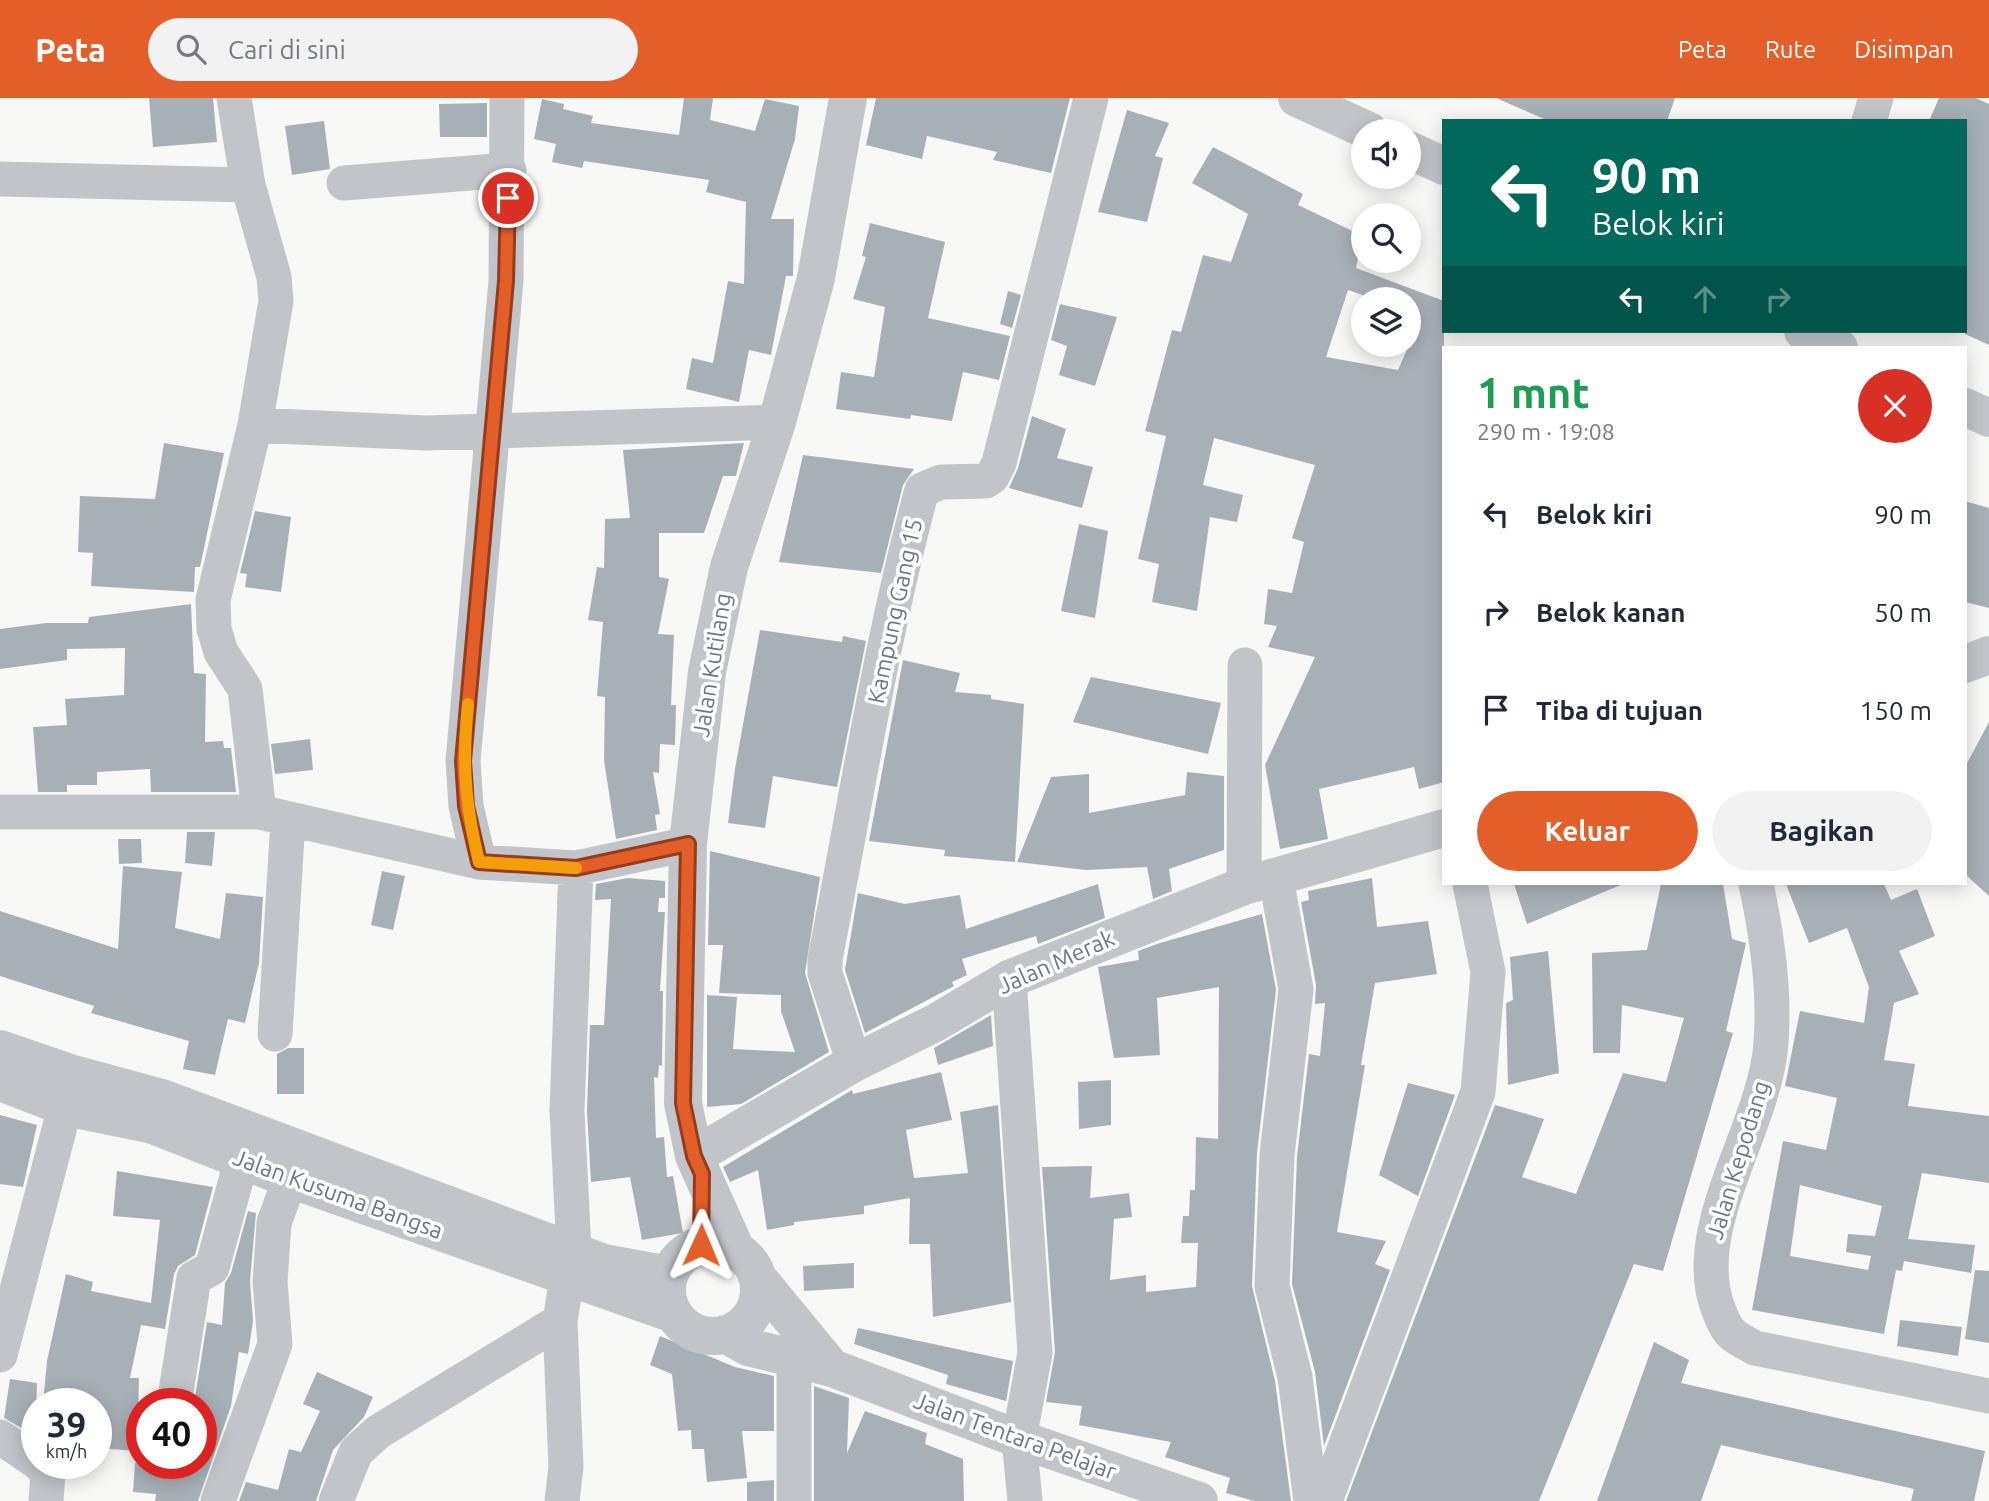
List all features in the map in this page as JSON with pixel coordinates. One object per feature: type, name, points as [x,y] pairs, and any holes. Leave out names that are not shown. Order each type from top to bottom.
[{"type":"street","points":[[234,98],[247,185],[274,277],[276,301],[255,425],[213,600],[214,629],[221,652],[244,689],[273,816],[275,1034]]},
{"type":"street","points":[[479,862],[466,806],[463,761],[506,281],[508,98]]},
{"type":"street","name":"Jalan Kutilang","points":[[732,1258],[698,1165],[683,1103],[688,844],[707,672],[729,568],[777,422],[816,278],[849,98]]},
{"type":"street","name":"Kampung Gang 15","points":[[854,1063],[825,973],[825,959],[871,729],[893,596],[922,490],[941,482],[986,481],[992,477],[999,463],[1091,98]]},
{"type":"street","points":[[1297,98],[1351,123]]},
{"type":"street","points":[[1870,119],[1876,98]]},
{"type":"street","points":[[1421,155],[1442,165]]},
{"type":"street","points":[[344,183],[509,170]]},
{"type":"street","points":[[0,179],[247,185]]},
{"type":"street","points":[[1807,333],[1835,346]]},
{"type":"street","points":[[1967,408],[1989,418]]},
{"type":"street","points":[[255,425],[426,433],[777,422]]},
{"type":"street","points":[[1967,662],[1989,655]]},
{"type":"street","points":[[1245,665],[1260,882],[1296,989],[1277,1155],[1272,1286],[1295,1377],[1311,1501]]},
{"type":"street","points":[[0,812],[273,816],[479,862],[576,868],[688,844]]},
{"type":"street","name":"Jalan Merak","points":[[698,1165],[854,1063],[935,1023],[1009,979],[1260,882],[1442,829]]},
{"type":"street","points":[[562,1501],[566,1466],[559,1321],[581,1264],[567,1111],[576,868]]},
{"type":"street","points":[[1325,1501],[1478,1092],[1488,972],[1470,885]]},
{"type":"street","name":"Jalan Kepodang","points":[[1756,885],[1769,961],[1771,1045],[1755,1112],[1716,1223],[1710,1259],[1711,1290],[1721,1316],[1730,1333],[1755,1348],[1989,1396]]},
{"type":"street","points":[[1009,979],[1035,1353],[1019,1439],[1025,1501]]},
{"type":"street","name":"Jalan Kusuma Bangsa","points":[[0,1049],[70,1073],[158,1111],[432,1215],[581,1264],[674,1314]]},
{"type":"street","name":"Jalan Kusuma Bangsa","points":[[0,1082],[65,1107],[158,1111],[242,1158],[290,1179],[432,1215]]},
{"type":"street","points":[[0,1355],[65,1107]]},
{"type":"street","points":[[177,1388],[194,1278],[212,1268],[242,1158]]},
{"type":"street","points":[[218,1501],[275,1344],[270,1282],[274,1223],[290,1179]]},
{"type":"street","points":[[687,1251],[732,1258],[759,1292],[750,1318],[739,1328],[725,1334],[711,1336],[696,1333],[683,1326],[674,1314],[667,1289],[669,1275],[687,1251]]},
{"type":"street","name":"Jalan Tentara Pelajar","points":[[732,1258],[832,1368]]},
{"type":"street","points":[[581,1264],[669,1275]]},
{"type":"street","points":[[336,1501],[356,1452],[378,1432],[559,1321]]},
{"type":"street","name":"Jalan Tentara Pelajar","points":[[725,1334],[748,1347],[793,1361],[832,1368],[1019,1439],[1199,1501]]},
{"type":"street","points":[[793,1361],[794,1501]]},
{"type":"street","points":[[0,1437],[21,1452]]},
{"type":"street","points":[[46,1501],[48,1479]]},
{"type":"building","points":[[149,98],[213,98],[217,142],[153,147]]},
{"type":"building","points":[[684,98],[713,98],[710,120],[755,131],[765,99],[799,106],[795,139],[771,219],[794,219],[793,276],[786,276],[771,355],[749,350],[739,402],[686,389],[692,358],[713,363],[728,281],[744,284],[746,202],[706,192],[709,180],[584,161],[582,168],[552,162],[556,144],[534,139],[542,99],[564,104],[563,109],[593,116],[591,123],[679,135]]},
{"type":"building","points":[[876,98],[1070,98],[1051,173],[993,160],[997,152],[927,136],[922,159],[866,145]]},
{"type":"building","points":[[1496,98],[1675,98],[1668,119],[1544,119]]},
{"type":"building","points":[[1939,98],[1976,98],[1989,104],[1989,345],[1965,334],[1967,119],[1930,119]]},
{"type":"building","points":[[487,103],[487,137],[440,137],[439,104]]},
{"type":"building","points":[[1127,110],[1169,123],[1155,156],[1163,158],[1147,222],[1098,212]]},
{"type":"building","points":[[324,121],[330,169],[292,175],[285,126]]},
{"type":"building","points":[[1213,147],[1303,194],[1298,205],[1351,230],[1351,273],[1369,273],[1407,287],[1351,287],[1326,357],[1398,370],[1404,357],[1421,357],[1421,292],[1442,300],[1442,783],[1419,789],[1414,767],[1319,789],[1328,839],[1280,849],[1265,765],[1315,657],[1268,647],[1277,626],[1264,624],[1268,589],[1292,593],[1304,542],[1292,538],[1315,465],[1214,438],[1203,485],[1243,495],[1237,522],[1210,517],[1197,611],[1152,602],[1159,564],[1138,559],[1166,436],[1145,431],[1172,330],[1181,332],[1203,255],[1231,262],[1248,214],[1192,183]]},
{"type":"building","points":[[870,223],[945,242],[928,318],[1010,336],[999,380],[963,372],[952,421],[911,415],[910,419],[836,409],[841,372],[874,377],[885,307],[853,299],[866,257],[862,256]]},
{"type":"building","points":[[1008,291],[1021,295],[1012,328],[1000,324]]},
{"type":"building","points":[[1060,304],[1117,317],[1095,386],[1059,375],[1067,346],[1051,340]]},
{"type":"building","points":[[1032,416],[1066,429],[1057,458],[1093,467],[1082,508],[1009,488],[1018,468]]},
{"type":"building","points":[[164,443],[224,453],[200,567],[195,567],[194,592],[91,586],[93,553],[78,552],[80,496],[155,499]]},
{"type":"building","points":[[744,443],[736,476],[723,476],[704,533],[659,533],[659,577],[669,579],[658,634],[674,635],[671,705],[676,705],[675,745],[660,744],[659,773],[653,772],[660,814],[655,815],[657,830],[616,839],[604,760],[605,697],[597,696],[603,622],[588,620],[597,567],[604,568],[605,519],[630,518],[623,450]]},
{"type":"building","points":[[803,455],[914,469],[903,485],[881,573],[779,562]]},
{"type":"building","points":[[1967,502],[1989,508],[1989,608],[1967,602]]},
{"type":"building","points":[[255,511],[291,517],[281,592],[245,587],[247,574],[240,573]]},
{"type":"building","points":[[1079,524],[1108,531],[1095,618],[1061,611]]},
{"type":"building","points":[[191,604],[194,673],[206,674],[205,742],[223,741],[224,748],[231,748],[236,792],[151,792],[150,769],[97,772],[97,785],[67,785],[67,792],[38,792],[33,727],[67,725],[65,699],[124,695],[125,648],[67,649],[67,660],[0,669],[0,629],[46,623],[88,623],[89,617]]},
{"type":"building","points":[[760,630],[842,642],[843,636],[866,641],[837,787],[773,776],[765,828],[728,823]]},
{"type":"building","points":[[903,660],[960,673],[955,692],[991,695],[991,699],[1024,704],[1015,862],[944,856],[945,850],[869,841]]},
{"type":"building","points":[[1091,677],[1221,703],[1208,754],[1073,722]]},
{"type":"building","points":[[1989,722],[1989,896],[1967,876],[1967,763]]},
{"type":"building","points":[[310,739],[313,770],[275,774],[271,744]]},
{"type":"building","points":[[1187,772],[1224,776],[1224,850],[1169,869],[1172,891],[1153,899],[1147,867],[1086,870],[1017,862],[1051,777],[1089,774],[1089,813],[1185,795]]},
{"type":"building","points":[[187,832],[215,832],[212,866],[185,863]]},
{"type":"building","points":[[118,839],[141,839],[142,863],[119,864]]},
{"type":"building","points":[[710,851],[820,877],[805,973],[829,1052],[741,1104],[707,1107],[707,995],[737,997],[733,1049],[795,1052],[781,1011],[781,995],[719,993],[723,945],[708,945]]},
{"type":"building","points":[[123,866],[182,872],[175,928],[220,939],[226,893],[263,897],[259,963],[245,1023],[228,1019],[215,1075],[183,1069],[189,1041],[91,1013],[94,1006],[0,976],[0,911],[118,949]]},
{"type":"building","points":[[382,871],[405,876],[393,930],[371,925]]},
{"type":"building","points":[[628,878],[665,881],[665,898],[659,898],[658,912],[665,912],[660,991],[663,991],[662,1066],[659,1065],[658,1078],[654,1077],[656,1138],[664,1137],[667,1177],[673,1176],[683,1233],[642,1240],[630,1177],[591,1182],[587,1111],[590,1025],[604,1025],[611,899],[595,900],[596,884]]},
{"type":"building","points":[[1372,878],[1377,927],[1428,921],[1437,974],[1375,983],[1361,1065],[1365,1065],[1337,1232],[1386,1241],[1375,1264],[1390,1270],[1324,1446],[1315,1372],[1292,1284],[1297,1157],[1309,1054],[1320,1056],[1325,1003],[1315,1004],[1316,985],[1301,902],[1309,900],[1308,891]]},
{"type":"building","points":[[1098,884],[1105,918],[1038,944],[1036,936],[962,959],[967,975],[952,982],[954,986],[865,1033],[845,970],[858,893],[905,904],[960,895],[966,929]]},
{"type":"building","points":[[1514,885],[1621,885],[1527,924]]},
{"type":"building","points":[[1661,885],[1723,885],[1732,939],[1746,943],[1726,1031],[1733,1033],[1663,1271],[1634,1264],[1539,1501],[1346,1501],[1495,1105],[1544,1119],[1522,1177],[1576,1194],[1623,1073],[1666,1082],[1684,1018],[1622,1005],[1620,1053],[1593,1053],[1592,953],[1647,950]]},
{"type":"building","points":[[1786,885],[1884,885],[1891,900],[1917,889],[1935,936],[1899,951],[1919,994],[1894,1003],[1884,1060],[1915,1064],[1908,1106],[1989,1116],[1989,1183],[1922,1173],[1908,1239],[1975,1245],[1971,1273],[1904,1261],[1902,1271],[1896,1270],[1884,1334],[1752,1310],[1783,1141],[1826,1150],[1837,1098],[1785,1086],[1800,1011],[1864,1023],[1869,987],[1847,928],[1809,943]],"holes":[[[1800,1185],[1882,1206],[1875,1236],[1848,1234],[1846,1252],[1871,1256],[1868,1270],[1790,1256]]]},
{"type":"building","points":[[1262,914],[1276,990],[1257,1153],[1252,1286],[1275,1381],[1291,1501],[1254,1501],[1226,1493],[1230,1478],[1165,1457],[1171,1442],[1079,1425],[1082,1406],[1046,1402],[1055,1352],[1042,1167],[1092,1166],[1090,1198],[1129,1193],[1132,1217],[1114,1219],[1110,1280],[1146,1275],[1146,1292],[1196,1287],[1198,1243],[1181,1243],[1183,1216],[1189,1216],[1190,1190],[1195,1190],[1196,1137],[1218,1139],[1219,987],[1157,998],[1160,1055],[1114,1058],[1098,967],[1139,960],[1138,951]]},
{"type":"building","points":[[1548,951],[1559,1073],[1508,1085],[1506,1003],[1513,1000],[1510,957]]},
{"type":"building","points":[[991,1015],[993,1046],[938,1065],[934,1048]]},
{"type":"building","points":[[288,1048],[304,1048],[304,1094],[277,1094],[277,1054]]},
{"type":"building","points":[[941,1072],[952,1120],[906,1130],[914,1178],[968,1173],[960,1112],[998,1105],[1011,1302],[933,1317],[930,1244],[909,1244],[910,1198],[864,1206],[864,1214],[794,1222],[794,1225],[767,1230],[758,1170],[730,1182],[723,1167],[852,1090],[853,1094]]},
{"type":"building","points":[[1111,1080],[1111,1125],[1079,1129],[1078,1082]]},
{"type":"building","points":[[1408,1083],[1455,1095],[1418,1196],[1379,1175]]},
{"type":"building","points":[[0,1115],[37,1125],[23,1187],[0,1184]]},
{"type":"building","points":[[117,1171],[213,1187],[195,1255],[178,1266],[174,1274],[165,1329],[141,1325],[130,1378],[139,1378],[139,1388],[126,1388],[126,1450],[112,1449],[112,1388],[44,1388],[47,1361],[66,1274],[93,1282],[91,1291],[151,1303],[160,1220],[113,1216]]},
{"type":"building","points":[[248,1211],[256,1213],[250,1281],[253,1321],[248,1354],[239,1352],[231,1406],[217,1446],[217,1388],[197,1388],[207,1322],[222,1325],[225,1283],[231,1273]]},
{"type":"building","points":[[854,1263],[854,1288],[804,1291],[803,1266]]},
{"type":"building","points":[[1975,1270],[1989,1271],[1989,1343],[1965,1339]]},
{"type":"building","points":[[1900,1320],[1962,1327],[1958,1356],[1897,1346]]},
{"type":"building","points":[[858,1328],[1013,1361],[1006,1401],[946,1384],[948,1375],[854,1344]]},
{"type":"building","points":[[660,1336],[735,1367],[774,1376],[774,1431],[742,1431],[747,1478],[707,1482],[704,1449],[692,1449],[691,1430],[678,1431],[672,1374],[650,1365]]},
{"type":"building","points":[[1654,1342],[1689,1360],[1681,1383],[1985,1451],[1974,1501],[1911,1501],[1914,1489],[1721,1445],[1701,1501],[1597,1501]]},
{"type":"building","points":[[317,1372],[373,1397],[364,1417],[333,1450],[316,1501],[239,1501],[246,1482],[278,1490],[289,1449],[301,1452],[320,1411],[303,1404]]},
{"type":"building","points":[[10,1379],[37,1383],[37,1388],[21,1388],[21,1428],[4,1418]]},
{"type":"building","points":[[814,1386],[849,1398],[847,1453],[865,1411],[927,1433],[925,1444],[963,1459],[964,1501],[814,1501]]},
{"type":"building","points":[[134,1479],[206,1479],[198,1501],[155,1501],[156,1494],[133,1492]]},
{"type":"building","points":[[774,1480],[774,1501],[747,1501],[747,1482]]},
{"type":"slow traffic","points":[[468,704],[463,761],[466,806],[479,862],[576,868]]},
{"type":"route","points":[[508,198],[506,281],[463,761],[466,806],[479,862],[576,868],[688,844],[683,1103],[694,1156],[702,1174],[701,1245]]}]
